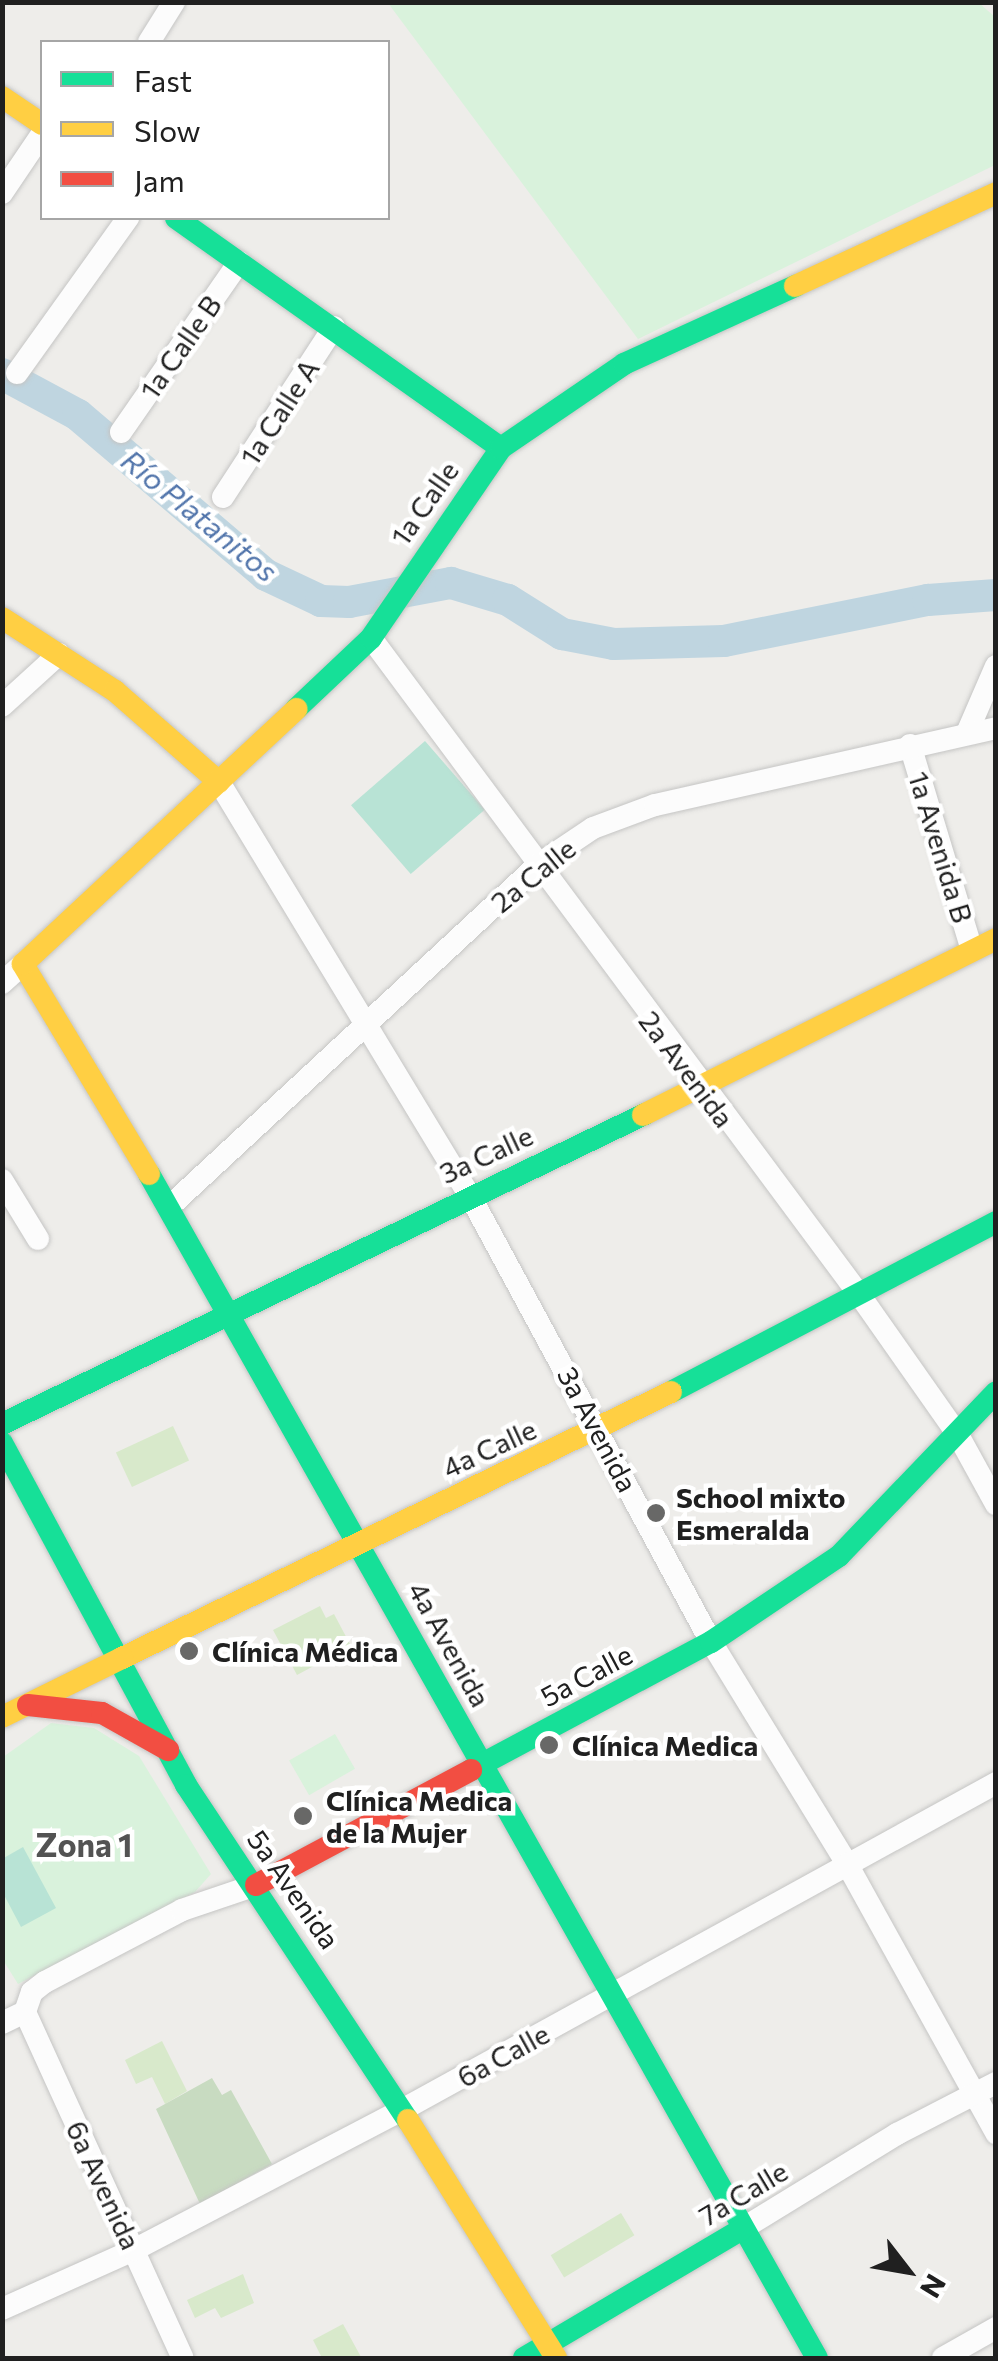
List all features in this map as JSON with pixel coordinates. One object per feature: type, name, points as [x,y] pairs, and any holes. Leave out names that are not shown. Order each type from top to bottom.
[{"type":"main road","points":[[2,97],[40,123]]},
{"type":"main road","name":"1a Calle","points":[[23,964],[371,638],[432,540],[502,448],[624,364],[996,193]]},
{"type":"main road","points":[[179,220],[502,448]]},
{"type":"main road","points":[[2,618],[115,691],[219,782]]},
{"type":"main road","name":"3a Calle","points":[[2,1424],[469,1194],[700,1089],[996,938]]},
{"type":"main road","name":"4a Avenida","points":[[23,964],[169,1207],[610,1997],[817,2358]]},
{"type":"main road","name":"4a Calle","points":[[2,1717],[358,1541],[599,1430],[860,1297],[996,1222]]},
{"type":"main road","name":"5a Calle","points":[[256,1885],[711,1642],[839,1556],[996,1392]]},
{"type":"main road","name":"5a Avenida","points":[[2,1444],[122,1658],[168,1750],[402,2110],[552,2352]]},
{"type":"main road","points":[[28,1705],[102,1714],[168,1750]]},
{"type":"main road","name":"7a Calle","points":[[524,2358],[552,2352],[742,2229]]},
{"type":"street","points":[[150,40],[174,2]]},
{"type":"street","points":[[2,193],[40,137]]},
{"type":"street","points":[[17,373],[127,220]]},
{"type":"street","name":"1a Calle B","points":[[121,432],[239,262]]},
{"type":"street","name":"1a Calle A","points":[[223,497],[334,327]]},
{"type":"street","name":"2a Avenida","points":[[371,638],[700,1089],[860,1297],[958,1435],[996,1504]]},
{"type":"street","points":[[2,706],[58,654]]},
{"type":"street","points":[[967,733],[996,666]]},
{"type":"street","name":"2a Calle","points":[[169,1207],[538,865],[593,828],[655,805],[996,728]]},
{"type":"street","name":"1a Avenida B","points":[[910,745],[972,950]]},
{"type":"street","name":"3a Avenida","points":[[219,782],[368,1019],[469,1194],[711,1642],[986,2089],[996,2134]]},
{"type":"street","name":"1a Calle","points":[[2,983],[23,964]]},
{"type":"street","points":[[2,1180],[38,1239]]},
{"type":"street","name":"6a Calle","points":[[2,2309],[134,2250],[402,2110],[996,1783]]},
{"type":"street","name":"5a Calle","points":[[2,2023],[24,2012],[44,1982],[182,1910],[256,1885]]},
{"type":"street","name":"6a Avenida","points":[[24,2012],[183,2358]]},
{"type":"street","name":"7a Calle","points":[[742,2229],[986,2089]]},
{"type":"street","points":[[943,2358],[996,2328]]},
{"type":"green space","points":[[388,3],[979,3],[995,17],[995,165],[638,339]]},
{"type":"green space","points":[[425,741],[485,810],[411,874],[351,805]]},
{"type":"green space","points":[[173,1426],[189,1460],[132,1487],[116,1453]]},
{"type":"green space","points":[[320,1606],[326,1618],[334,1614],[351,1646],[297,1675],[273,1630]]},
{"type":"green space","points":[[51,1723],[94,1728],[139,1756],[211,1874],[195,1892],[18,1984],[3,1960],[3,1757]]},
{"type":"green space","points":[[335,1734],[355,1769],[309,1795],[289,1760]]},
{"type":"green space","points":[[23,1847],[56,1908],[21,1927],[3,1893],[2,1859]]},
{"type":"green space","points":[[162,2041],[187,2091],[165,2104],[152,2077],[136,2084],[125,2060]]},
{"type":"green space","points":[[212,2078],[222,2095],[231,2090],[272,2164],[200,2204],[156,2109]]},
{"type":"green space","points":[[621,2213],[634,2235],[564,2278],[551,2255]]},
{"type":"green space","points":[[243,2274],[254,2303],[221,2318],[215,2308],[195,2318],[187,2300]]},
{"type":"green space","points":[[343,2324],[361,2357],[322,2358],[313,2340]]},
{"type":"waterway","name":"Río Platanitos","points":[[2,374],[78,415],[266,575],[321,601],[349,602],[451,583],[508,600],[562,634],[614,644],[724,641],[928,600],[996,595]]},
{"type":"traffic: fast","points":[[179,220],[501,448]]},
{"type":"traffic: fast","points":[[296,709],[371,638],[501,448],[624,364],[795,286]]},
{"type":"traffic: fast","points":[[2,1424],[643,1115]]},
{"type":"traffic: fast","points":[[149,1174],[817,2358]]},
{"type":"traffic: fast","points":[[671,1392],[996,1222]]},
{"type":"traffic: fast","points":[[471,1770],[711,1642],[839,1556],[996,1392]]},
{"type":"traffic: fast","points":[[2,1443],[186,1785],[408,2120]]},
{"type":"traffic: fast","points":[[524,2358],[742,2229]]},
{"type":"traffic: slow","points":[[2,97],[40,123]]},
{"type":"traffic: slow","points":[[795,286],[996,193]]},
{"type":"traffic: slow","points":[[2,618],[115,691],[219,782]]},
{"type":"traffic: slow","points":[[149,1174],[23,964],[296,709]]},
{"type":"traffic: slow","points":[[643,1115],[996,939]]},
{"type":"traffic: slow","points":[[122,1658],[671,1392]]},
{"type":"traffic: slow","points":[[2,1717],[122,1658]]},
{"type":"traffic: slow","points":[[408,2120],[556,2358]]},
{"type":"traffic: jam","points":[[28,1705],[102,1713],[168,1750]]},
{"type":"traffic: jam","points":[[256,1885],[471,1770]]},
{"type":"place","name":"School mixto Esmeralda","points":[[656,1513]]},
{"type":"place","name":"Clínica Médica","points":[[189,1651]]},
{"type":"place","name":"Clínica Medica","points":[[549,1745]]},
{"type":"place","name":"Clínica Medica de la Mujer","points":[[303,1816]]},
{"type":"district","name":"Zona 1","points":[[84,1844]]}]
